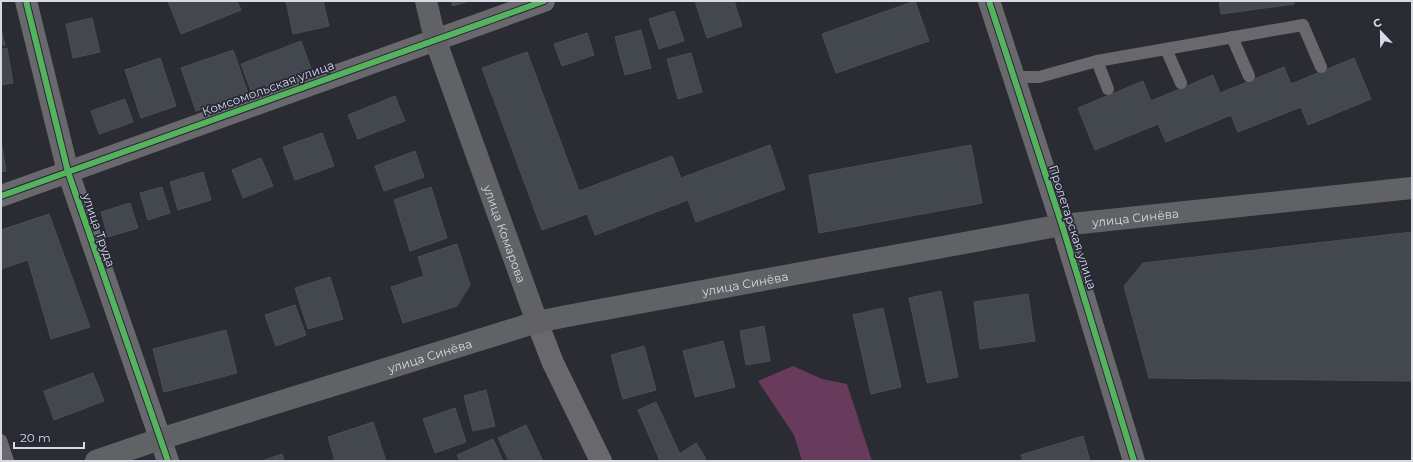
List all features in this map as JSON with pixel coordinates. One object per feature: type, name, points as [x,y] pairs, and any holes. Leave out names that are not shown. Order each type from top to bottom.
[{"type":"main road","name":"улица Комарова","points":[[426,1],[436,39],[537,322]]},
{"type":"main road","name":"улица Синёва","points":[[96,461],[160,439],[537,322],[1062,225],[1412,188]]},
{"type":"street","name":"улица Труда","points":[[26,1],[68,172],[168,461]]},
{"type":"street","name":"Комсомольская улица","points":[[1,196],[544,1]]},
{"type":"street","name":"Пролетарская улица","points":[[989,1],[1062,225],[1134,461]]},
{"type":"street","name":"улица Комарова","points":[[537,322],[553,363],[601,461]]},
{"type":"lane","points":[[1013,77],[1039,77],[1097,61],[1303,25],[1322,67]]},
{"type":"lane","points":[[1232,38],[1249,76]]},
{"type":"lane","points":[[1166,49],[1181,83]]},
{"type":"lane","points":[[1097,61],[1108,89]]},
{"type":"lane","points":[[1,440],[8,461]]},
{"type":"shaded area","points":[[793,366],[822,379],[847,384],[872,461],[802,461],[794,435],[758,381]]},
{"type":"building","points":[[168,1],[237,1],[241,10],[181,34]]},
{"type":"building","points":[[286,1],[323,1],[329,26],[293,34]]},
{"type":"building","points":[[451,1],[469,1],[453,6]]},
{"type":"building","points":[[695,1],[734,1],[742,26],[707,38]]},
{"type":"building","points":[[915,1],[929,41],[836,73],[822,34]]},
{"type":"building","points":[[1219,1],[1294,1],[1294,4],[1221,14]]},
{"type":"building","points":[[674,11],[684,41],[659,49],[649,19]]},
{"type":"building","points":[[92,18],[100,52],[73,58],[66,24]]},
{"type":"building","points":[[1,29],[5,45],[1,46]]},
{"type":"building","points":[[641,30],[651,68],[625,75],[615,37]]},
{"type":"building","points":[[587,33],[594,55],[562,66],[554,44]]},
{"type":"building","points":[[301,41],[314,77],[254,99],[241,64]]},
{"type":"building","points":[[7,48],[13,83],[1,85],[1,49]]},
{"type":"building","points":[[233,50],[248,93],[196,111],[181,68]]},
{"type":"building","points":[[527,52],[579,191],[672,156],[681,178],[770,145],[785,189],[696,222],[688,200],[595,235],[587,214],[542,230],[482,68]]},
{"type":"building","points":[[691,53],[702,92],[678,99],[667,59]]},
{"type":"building","points":[[160,58],[176,106],[141,118],[125,70]]},
{"type":"building","points":[[1354,58],[1371,99],[1308,125],[1301,107],[1238,132],[1231,115],[1166,142],[1158,124],[1095,150],[1078,108],[1143,81],[1151,101],[1213,75],[1220,93],[1284,67],[1291,84]]},
{"type":"building","points":[[395,96],[405,121],[358,139],[348,115]]},
{"type":"building","points":[[125,99],[133,122],[99,134],[91,111]]},
{"type":"building","points":[[322,133],[334,166],[295,180],[283,147]]},
{"type":"building","points":[[1,141],[6,171],[1,172]]},
{"type":"building","points":[[971,145],[982,203],[819,233],[809,175]]},
{"type":"building","points":[[415,151],[424,177],[384,191],[375,166]]},
{"type":"building","points":[[261,158],[273,186],[243,198],[232,170]]},
{"type":"building","points":[[203,172],[211,200],[178,210],[170,182]]},
{"type":"building","points":[[162,187],[170,213],[148,220],[140,193]]},
{"type":"building","points":[[431,187],[447,238],[410,251],[394,200]]},
{"type":"building","points":[[130,203],[138,228],[108,237],[101,212]]},
{"type":"building","points":[[49,214],[90,327],[51,339],[28,260],[1,269],[1,230]]},
{"type":"building","points":[[1412,232],[1412,381],[1149,378],[1124,286],[1143,263]]},
{"type":"building","points":[[457,244],[470,285],[457,306],[403,323],[391,287],[424,276],[418,257]]},
{"type":"building","points":[[330,277],[343,319],[308,329],[295,288]]},
{"type":"building","points":[[941,291],[958,377],[927,383],[909,298]]},
{"type":"building","points":[[1028,294],[1035,341],[980,349],[974,302]]},
{"type":"building","points":[[295,305],[306,335],[276,346],[265,315]]},
{"type":"building","points":[[883,308],[901,387],[871,394],[853,315]]},
{"type":"building","points":[[764,326],[770,361],[746,365],[740,331]]},
{"type":"building","points":[[226,330],[237,373],[164,392],[153,349]]},
{"type":"building","points":[[723,341],[735,387],[695,397],[683,351]]},
{"type":"building","points":[[644,346],[656,390],[623,399],[611,355]]},
{"type":"building","points":[[93,373],[104,401],[54,420],[44,391]]},
{"type":"building","points":[[486,390],[495,426],[473,431],[464,396]]},
{"type":"building","points":[[656,402],[683,461],[660,461],[638,410]]},
{"type":"building","points":[[455,408],[466,442],[435,453],[423,419]]},
{"type":"building","points":[[373,422],[386,461],[335,461],[328,437]]},
{"type":"building","points":[[526,425],[543,461],[509,461],[498,438]]},
{"type":"building","points":[[1083,436],[1090,461],[1023,461],[1021,455]]},
{"type":"building","points":[[493,439],[503,461],[460,461],[457,455]]},
{"type":"building","points":[[696,443],[706,459],[703,461],[681,461],[678,455]]},
{"type":"building","points":[[282,454],[284,461],[262,461]]},
{"type":"cycle path","points":[[26,1],[68,172],[168,461]]},
{"type":"cycle path","points":[[1,196],[544,1]]},
{"type":"cycle path","points":[[989,1],[1062,225],[1134,461]]}]
